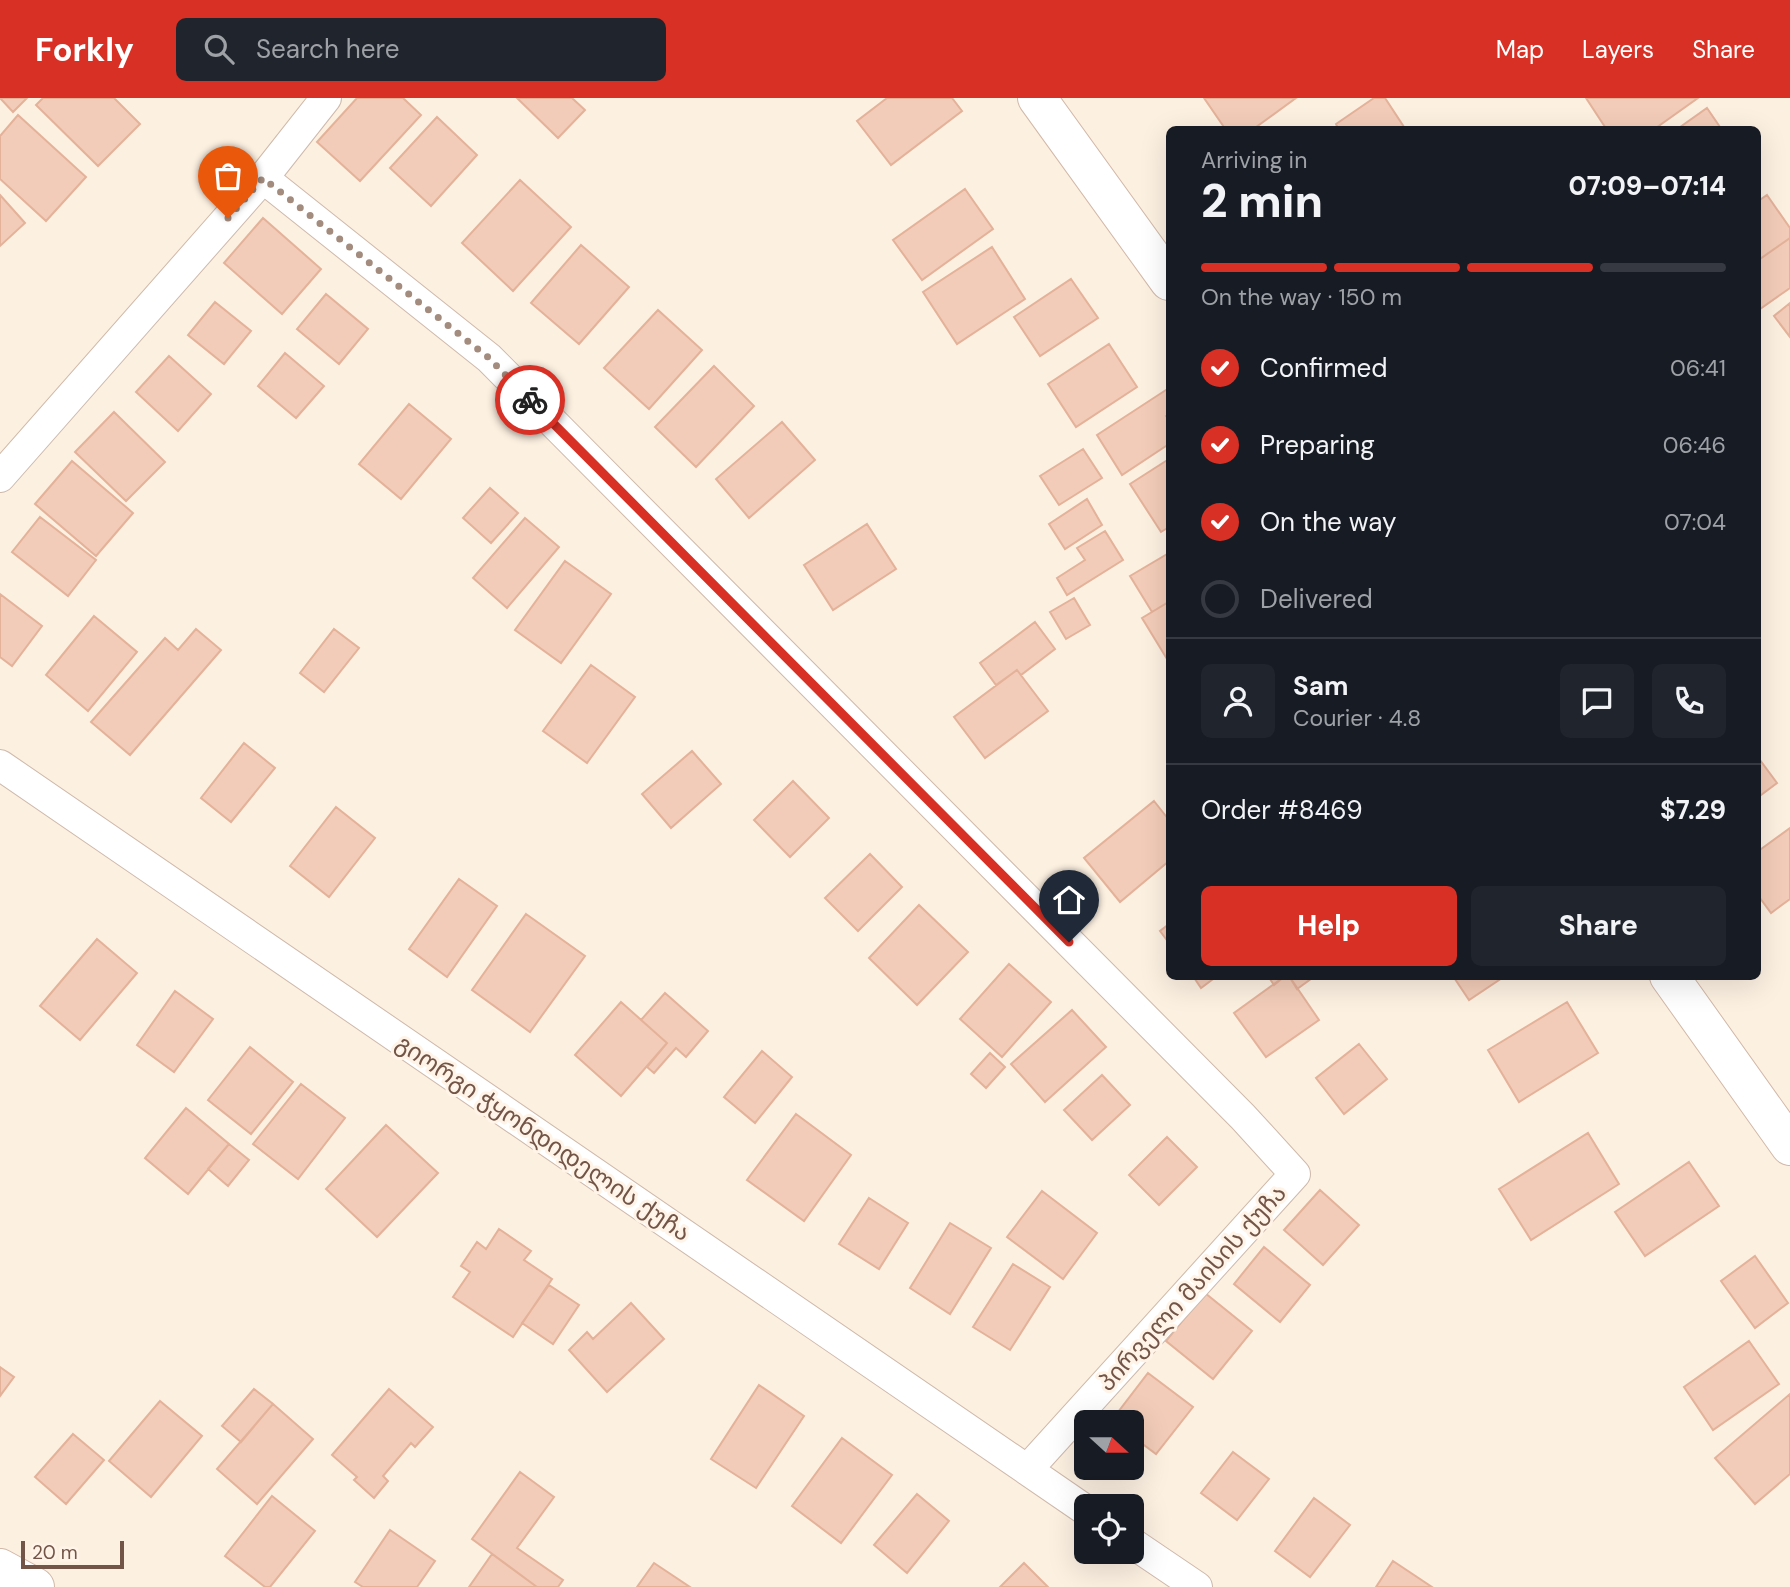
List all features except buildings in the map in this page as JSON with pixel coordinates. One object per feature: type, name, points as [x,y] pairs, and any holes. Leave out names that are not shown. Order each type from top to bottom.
[{"type":"main road","points":[[1037,98],[1166,277]]},
{"type":"main road","points":[[1671,980],[1790,1146]]},
{"type":"main road","points":[[0,1568],[35,1587]]},
{"type":"street","points":[[0,477],[263,178],[326,98]]},
{"type":"street","name":"პირველი მაისის ქუჩა","points":[[263,178],[489,358],[1234,1107],[1295,1174],[1027,1470]]},
{"type":"street","name":"გიორგი ჭყონდიდელის ქუჩა","points":[[0,765],[1074,1502]]},
{"type":"street","points":[[1144,1551],[1196,1587]]},
{"type":"way so far","points":[[228,218],[263,178],[489,358],[530,400]]},
{"type":"route","points":[[530,400],[1069,942]]}]
